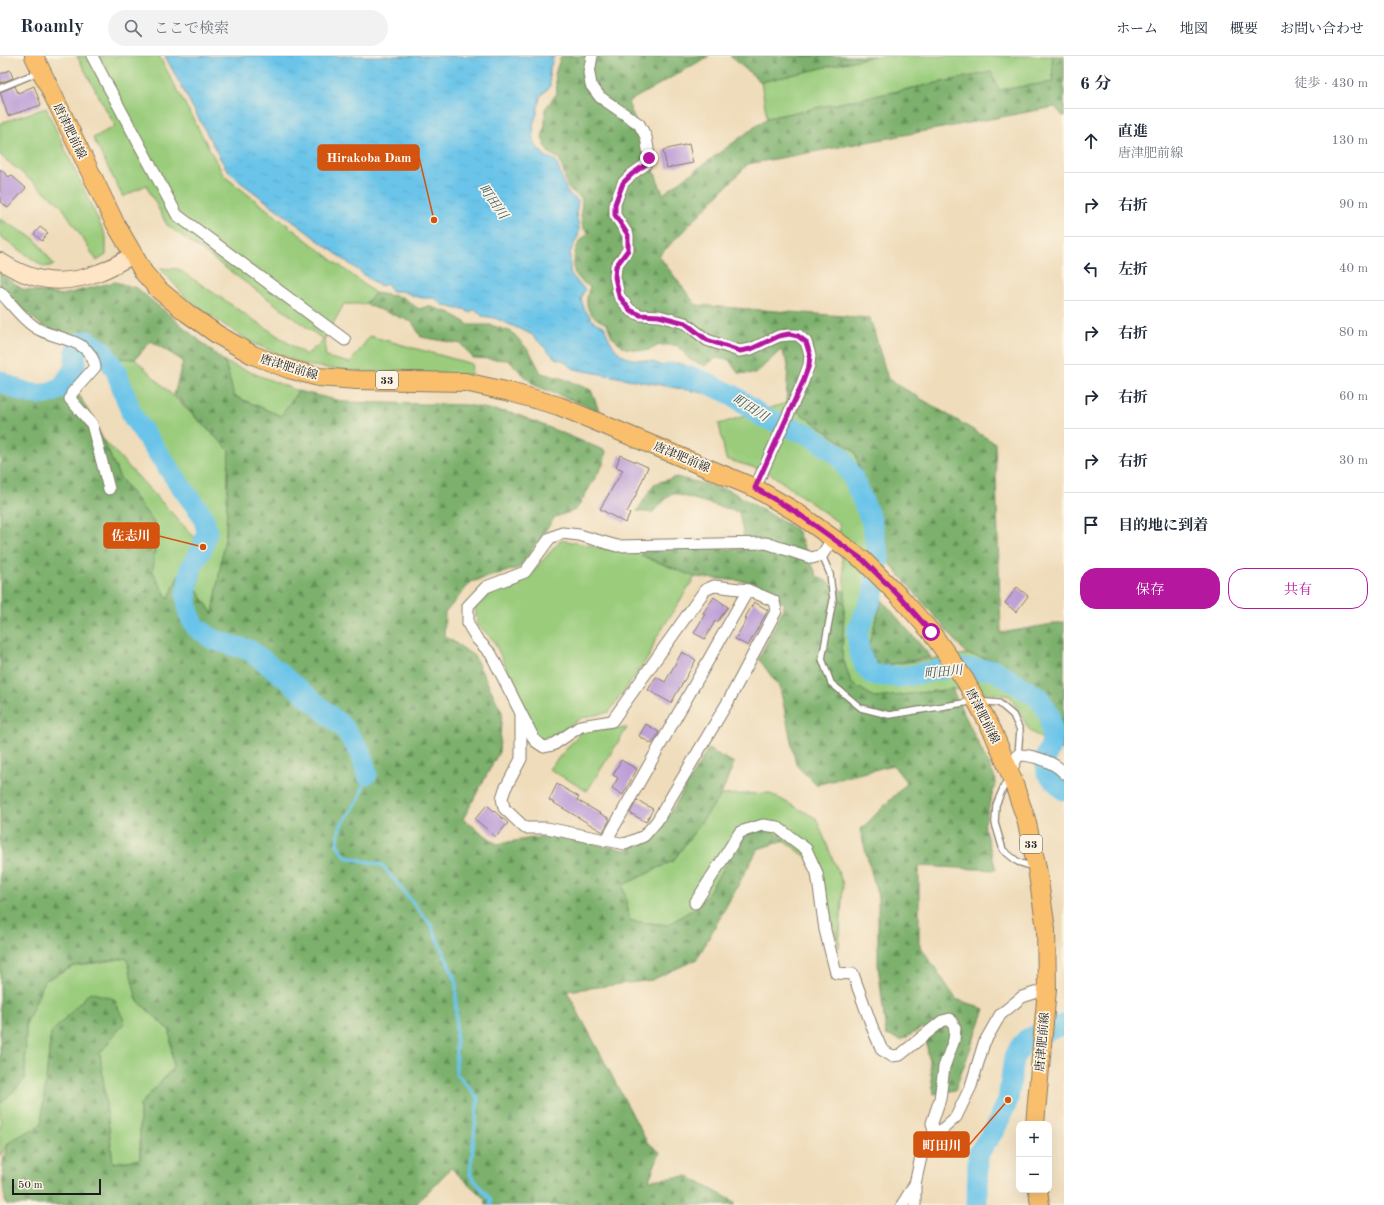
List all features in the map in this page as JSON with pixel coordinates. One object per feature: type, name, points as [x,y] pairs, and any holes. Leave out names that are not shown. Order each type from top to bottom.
[{"type":"main road","name":"唐津肥前線","points":[[38,64],[114,223],[144,273],[159,290],[187,313],[218,335],[253,356],[288,369],[319,377],[356,380],[465,382],[510,392],[559,406],[755,488],[796,512],[863,560],[901,598],[931,632],[965,680],[993,732],[1010,773],[1026,819],[1037,868],[1046,929],[1047,989],[1035,1121]]},
{"type":"main road","points":[[1038,1193],[1040,1205]]},
{"type":"street","points":[[92,56],[177,215],[345,340]]},
{"type":"street","points":[[592,56],[589,73],[591,85],[600,97],[639,124],[646,137],[648,149],[649,158],[645,165],[632,174],[623,183],[615,204],[615,215],[628,235],[628,250],[616,266],[615,277],[619,296],[630,310],[640,315],[659,316],[685,323],[707,340],[740,351],[751,349],[779,336],[789,334],[798,336],[806,342],[810,355],[809,365],[755,488]]},
{"type":"street","points":[[0,260],[14,270],[37,279],[55,281],[77,279],[99,272],[133,256]]},
{"type":"street","points":[[0,292],[27,320],[39,330],[73,340],[87,350],[94,361],[95,367],[72,393],[70,399],[92,424],[109,489]]},
{"type":"street","points":[[521,715],[521,759],[505,789],[502,798],[504,808],[525,828],[547,828],[625,844],[644,836],[657,820],[729,700],[776,611],[774,601],[748,590],[714,586],[705,590],[612,721],[581,726],[553,745],[544,747],[535,741],[491,654],[477,639],[468,624],[468,606],[486,587],[525,572],[550,538],[562,533],[579,535],[617,546],[766,543],[812,558],[822,555],[833,538]]},
{"type":"street","points":[[606,841],[748,590]]},
{"type":"street","points":[[1010,773],[1018,755],[1026,755],[1053,763],[1064,773]]},
{"type":"street","points":[[695,902],[740,832],[763,825],[777,827],[806,849],[817,873],[825,930],[836,973],[853,974],[882,1050],[892,1056],[900,1056],[942,1021],[950,1020],[955,1028],[954,1040],[944,1067],[940,1099],[932,1123],[935,1136]]},
{"type":"street","points":[[915,1205],[915,1184],[921,1157],[935,1136],[956,1117],[971,1086],[984,1043],[1000,1015],[1022,997],[1047,989]]},
{"type":"street","points":[[902,1205],[915,1184]]},
{"type":"lane","points":[[0,88],[38,64]]},
{"type":"lane","points":[[822,555],[830,574],[833,600],[822,659],[831,683],[860,708],[889,715],[976,701],[999,703],[1013,715],[1020,730],[1018,755]]},
{"type":"lane","points":[[1010,773],[996,805],[995,823],[1003,850],[1018,862],[1037,868]]},
{"type":"green space","points":[[77,56],[159,56],[224,176],[375,293],[365,304],[344,304],[324,340],[167,225],[146,185],[123,197],[93,138],[115,126]]},
{"type":"green space","points":[[561,56],[709,56],[628,102],[663,194],[767,118],[991,72],[999,90],[1053,82],[1052,56],[1064,56],[1064,117],[1055,107],[748,164],[659,256],[696,305],[870,318],[888,379],[995,443],[1001,633],[1064,622],[1064,751],[1048,743],[1034,686],[993,660],[967,654],[883,556],[855,452],[786,403],[788,364],[781,350],[755,374],[738,373],[729,360],[716,358],[705,366],[690,360],[677,345],[660,345],[646,351],[625,348],[612,337],[607,324],[596,318],[589,310],[587,300],[590,287],[581,281],[574,272],[574,260],[577,246],[589,233],[583,228],[581,214],[582,199],[568,188],[560,160],[548,152],[542,138],[545,124],[545,109],[557,93],[555,74]]},
{"type":"green space","points":[[730,56],[874,56],[761,82]]},
{"type":"green space","points":[[874,56],[1052,56],[1053,82],[999,90],[991,72],[767,118],[761,82]]},
{"type":"green space","points":[[46,108],[106,237],[106,255],[97,261],[61,205],[0,155],[0,123]]},
{"type":"green space","points":[[0,219],[35,239],[54,265],[44,267],[0,236]]},
{"type":"green space","points":[[160,268],[178,269],[306,355],[324,340],[326,357],[350,363],[370,336],[472,364],[471,375],[350,371],[305,365],[250,342],[189,301]]},
{"type":"green space","points":[[0,273],[22,289],[62,295],[115,282],[137,288],[225,362],[234,396],[281,416],[298,391],[345,402],[467,405],[516,414],[606,451],[604,463],[576,510],[555,517],[519,568],[471,582],[445,613],[444,635],[474,656],[502,712],[499,752],[463,819],[497,844],[551,835],[625,850],[655,839],[708,749],[734,763],[721,795],[673,861],[623,885],[630,921],[668,925],[701,904],[745,835],[768,829],[785,840],[758,849],[697,959],[652,980],[567,991],[647,1142],[660,1152],[649,1180],[687,1176],[735,1202],[735,1205],[485,1205],[485,1199],[451,1168],[417,1203],[417,1205],[6,1205],[3,1181],[4,1156],[9,1143],[12,1140],[41,1125],[51,1033],[90,992],[114,999],[125,1022],[100,1053],[113,1163],[140,1159],[140,1105],[173,1068],[170,1031],[137,1000],[127,958],[74,966],[44,981],[26,1024],[25,1080],[0,1104],[0,389],[32,401],[62,391],[80,396],[103,439],[119,476],[157,527],[153,572],[168,599],[196,539],[206,543],[197,590],[213,614],[226,531],[229,450],[174,395],[183,361],[151,341],[135,359],[115,358],[90,340],[42,326],[0,288]]},
{"type":"green space","points":[[375,293],[402,297],[419,309],[428,306],[451,313],[469,325],[491,325],[512,332],[530,352],[541,373],[564,379],[591,390],[599,411],[534,385],[508,360],[473,358],[461,344],[421,337],[412,322],[365,304]]},
{"type":"green space","points":[[115,358],[135,359],[229,450],[226,531],[213,615],[197,590],[203,547],[214,531],[138,416]]},
{"type":"green space","points":[[225,362],[298,391],[281,416],[234,396]]},
{"type":"green space","points":[[786,403],[855,452],[883,556],[882,600],[868,647],[879,666],[967,654],[993,660],[1034,686],[1048,743],[1030,731],[1010,696],[952,689],[876,698],[851,683],[842,655],[845,592],[839,523],[768,472],[726,459],[719,424]]},
{"type":"green space","points":[[103,439],[196,539],[168,599],[153,572],[157,527],[119,476]]},
{"type":"green space","points":[[676,477],[729,490],[797,530],[817,576],[845,592],[842,655],[851,683],[876,698],[952,689],[996,780],[984,826],[996,870],[919,866],[919,944],[956,999],[985,1009],[955,1090],[934,1094],[924,1027],[901,1040],[886,1035],[878,964],[878,897],[860,830],[907,783],[893,765],[816,785],[796,765],[780,688],[759,659],[785,604],[754,582],[695,577],[640,555],[646,548],[746,549],[739,512],[672,493],[652,513],[637,511],[654,484]]},
{"type":"green space","points":[[561,540],[640,555],[695,577],[655,640],[650,655],[609,712],[581,718],[550,739],[538,739],[494,641],[477,624],[475,603],[492,589],[530,575]]},
{"type":"green space","points":[[882,600],[931,657],[879,666],[868,647]]},
{"type":"green space","points":[[627,728],[587,791],[549,769],[581,732]]},
{"type":"green space","points":[[769,793],[816,818],[843,884],[839,948],[818,865],[768,829],[745,835],[701,904],[668,925],[630,921],[623,885],[673,861],[721,795]]},
{"type":"green space","points":[[127,958],[137,1000],[170,1031],[173,1068],[140,1105],[140,1159],[113,1163],[100,1053],[124,1022],[51,1033],[41,1125],[8,1143],[0,1156],[0,1104],[25,1080],[26,1024],[44,981],[74,966]]},
{"type":"water","points":[[165,56],[554,56],[549,71],[550,86],[540,97],[537,114],[533,124],[534,143],[545,156],[556,161],[567,192],[578,201],[576,213],[579,227],[578,236],[570,253],[570,273],[585,289],[581,298],[584,309],[594,322],[604,326],[613,346],[625,357],[650,361],[663,366],[673,363],[688,366],[700,376],[694,387],[704,393],[574,369],[562,360],[556,359],[531,334],[495,318],[482,316],[475,309],[470,313],[464,309],[457,309],[443,305],[434,298],[423,298],[402,291],[392,291],[387,283],[382,286],[378,285],[239,181],[225,167]]},
{"type":"building","points":[[10,70],[13,78],[0,83],[0,74]]},
{"type":"building","points":[[15,86],[18,93],[34,86],[41,105],[8,116],[0,92]]},
{"type":"building","points":[[689,144],[693,163],[667,168],[663,150]]},
{"type":"building","points":[[0,169],[9,177],[11,175],[26,188],[8,208],[0,201]]},
{"type":"building","points":[[40,227],[48,233],[42,241],[34,234]]},
{"type":"building","points":[[620,455],[648,467],[627,512],[630,514],[625,523],[600,509],[623,470],[616,467]]},
{"type":"building","points":[[1017,587],[1028,596],[1016,612],[1005,603]]},
{"type":"building","points":[[714,597],[728,607],[717,622],[715,621],[705,639],[694,633],[705,614],[703,613]]},
{"type":"building","points":[[754,602],[768,610],[748,646],[735,639],[747,619],[745,618]]},
{"type":"building","points":[[682,652],[696,660],[671,703],[648,690],[656,677],[665,682]]},
{"type":"building","points":[[646,724],[659,732],[652,744],[639,736]]},
{"type":"building","points":[[621,760],[637,769],[623,795],[612,788],[618,778],[613,775]]},
{"type":"building","points":[[557,784],[579,797],[577,800],[610,819],[603,832],[549,800]]},
{"type":"building","points":[[637,800],[653,809],[646,822],[630,813]]},
{"type":"building","points":[[487,805],[508,823],[496,837],[475,819]]},
{"type":"waterway","points":[[0,381],[17,389],[36,394],[54,392],[62,386],[74,368],[76,352],[82,342],[88,341],[102,350],[116,371],[133,417],[203,516],[207,531],[203,547],[191,568],[186,594],[189,614],[196,627],[214,640],[249,650],[313,701],[344,728],[361,753],[367,774]]},
{"type":"waterway","name":"町田川","points":[[670,373],[696,378],[733,395],[763,417],[810,435],[840,456],[854,480],[871,520],[879,557],[873,595],[857,632],[859,651],[865,666],[873,675],[902,677],[950,668],[994,670],[1039,698],[1050,716],[1052,742],[1045,759],[1047,773],[1064,790]]},
{"type":"waterway","points":[[367,774],[359,799],[340,827],[337,844],[346,857],[382,865],[431,925],[456,981],[456,1073],[478,1098],[470,1175],[491,1200],[490,1205]]},
{"type":"waterway","name":"町田川","points":[[977,1205],[978,1154],[995,1129],[1008,1100],[1014,1058],[1020,1047],[1027,1039],[1064,1024]]},
{"type":"place","name":"Hirakoba Dam","points":[[434,220]]},
{"type":"place","name":"佐志川","points":[[203,547]]},
{"type":"place","name":"町田川","points":[[1008,1100]]},
{"type":"route","points":[[649,158],[645,165],[632,174],[623,183],[615,204],[615,215],[628,235],[628,250],[616,266],[615,277],[619,296],[630,310],[640,315],[659,316],[685,323],[707,340],[740,351],[751,349],[779,336],[789,334],[798,336],[806,342],[810,355],[809,365],[802,384],[755,488],[796,512],[863,560],[901,598],[931,632]]}]
